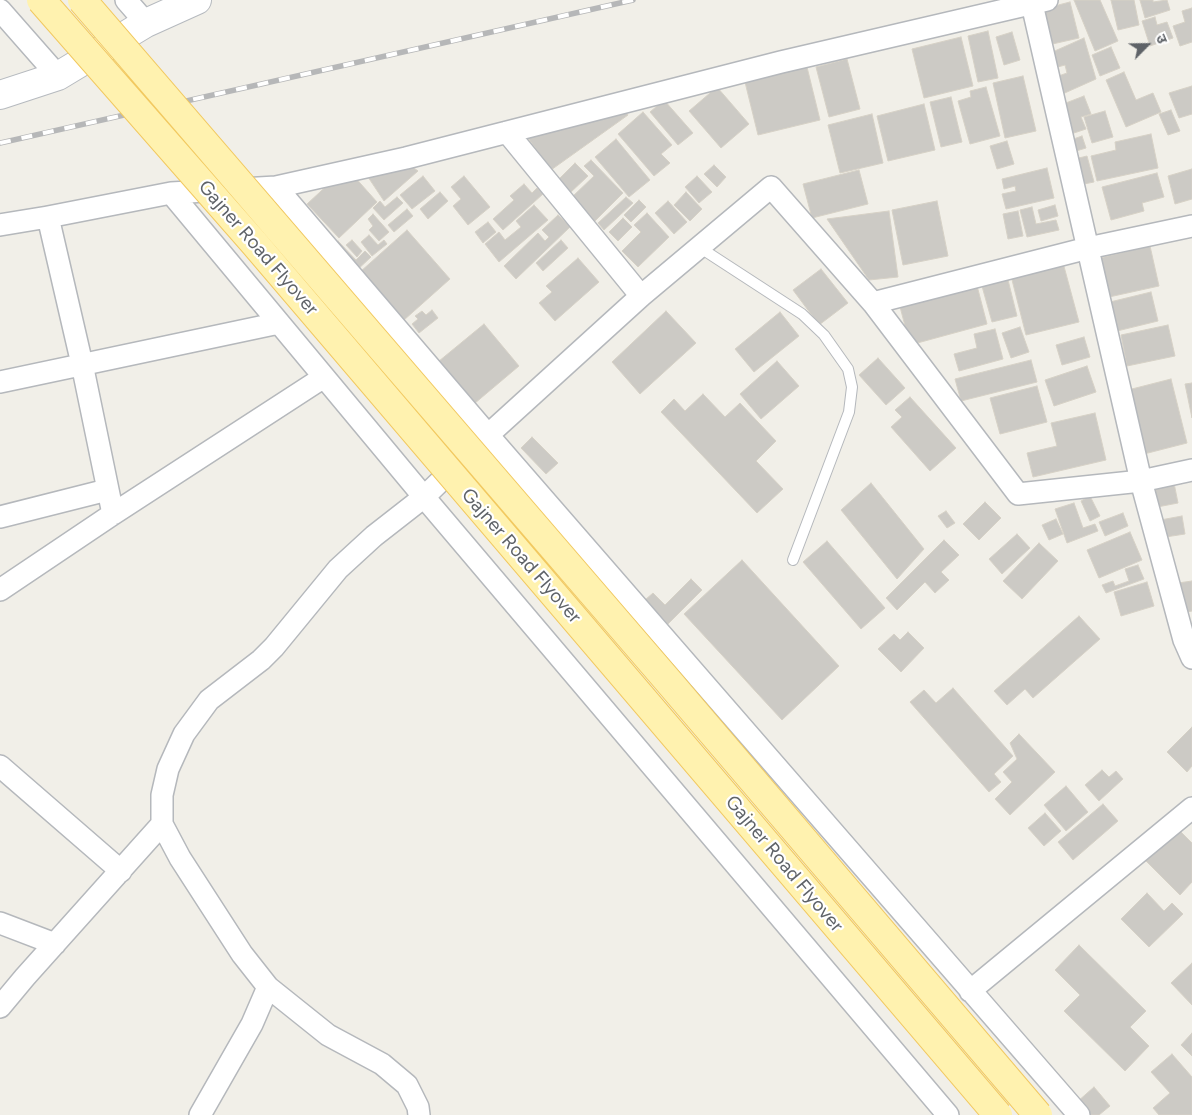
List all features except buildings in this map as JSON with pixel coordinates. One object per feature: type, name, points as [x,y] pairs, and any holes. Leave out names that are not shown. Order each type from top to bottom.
[{"type":"main road","name":"Gajner Road Flyover","points":[[41,0],[254,242],[998,1115]]},
{"type":"main road","name":"Gajner Road Flyover","points":[[82,0],[670,682],[1038,1115]]},
{"type":"street","points":[[126,0],[146,23]]},
{"type":"street","points":[[0,95],[58,76],[146,23],[197,0]]},
{"type":"street","points":[[0,225],[171,193],[276,187],[406,158],[781,62],[1040,2],[1088,248],[1141,482],[1189,645]]},
{"type":"street","points":[[0,10],[58,76]]},
{"type":"street","points":[[507,132],[641,296]]},
{"type":"street","points":[[276,187],[488,435],[1079,1115]]},
{"type":"street","points":[[419,1115],[418,1107],[407,1085],[382,1064],[328,1035],[268,987],[242,954],[180,858],[162,824],[162,795],[168,769],[184,734],[209,700],[261,660],[274,647],[338,569],[374,536],[424,497],[488,435],[641,296],[699,247],[771,187],[872,303],[1018,494],[1141,482],[1192,470]]},
{"type":"street","points":[[171,193],[424,497],[948,1115]]},
{"type":"street","points":[[48,217],[82,364],[112,514]]},
{"type":"street","points":[[872,303],[1088,248],[1192,226]]},
{"type":"street","points":[[0,382],[279,323]]},
{"type":"street","points":[[0,590],[112,514],[324,377]]},
{"type":"street","points":[[0,517],[107,490]]},
{"type":"street","points":[[0,766],[121,871]]},
{"type":"street","points":[[970,991],[1192,808]]},
{"type":"street","points":[[0,1007],[162,824]]},
{"type":"street","points":[[0,923],[55,944]]},
{"type":"street","points":[[200,1115],[252,1024],[268,987]]},
{"type":"lane","points":[[699,247],[802,314],[824,335],[848,369],[852,387],[849,412],[793,560]]},
{"type":"railway","points":[[0,143],[633,0]]}]
